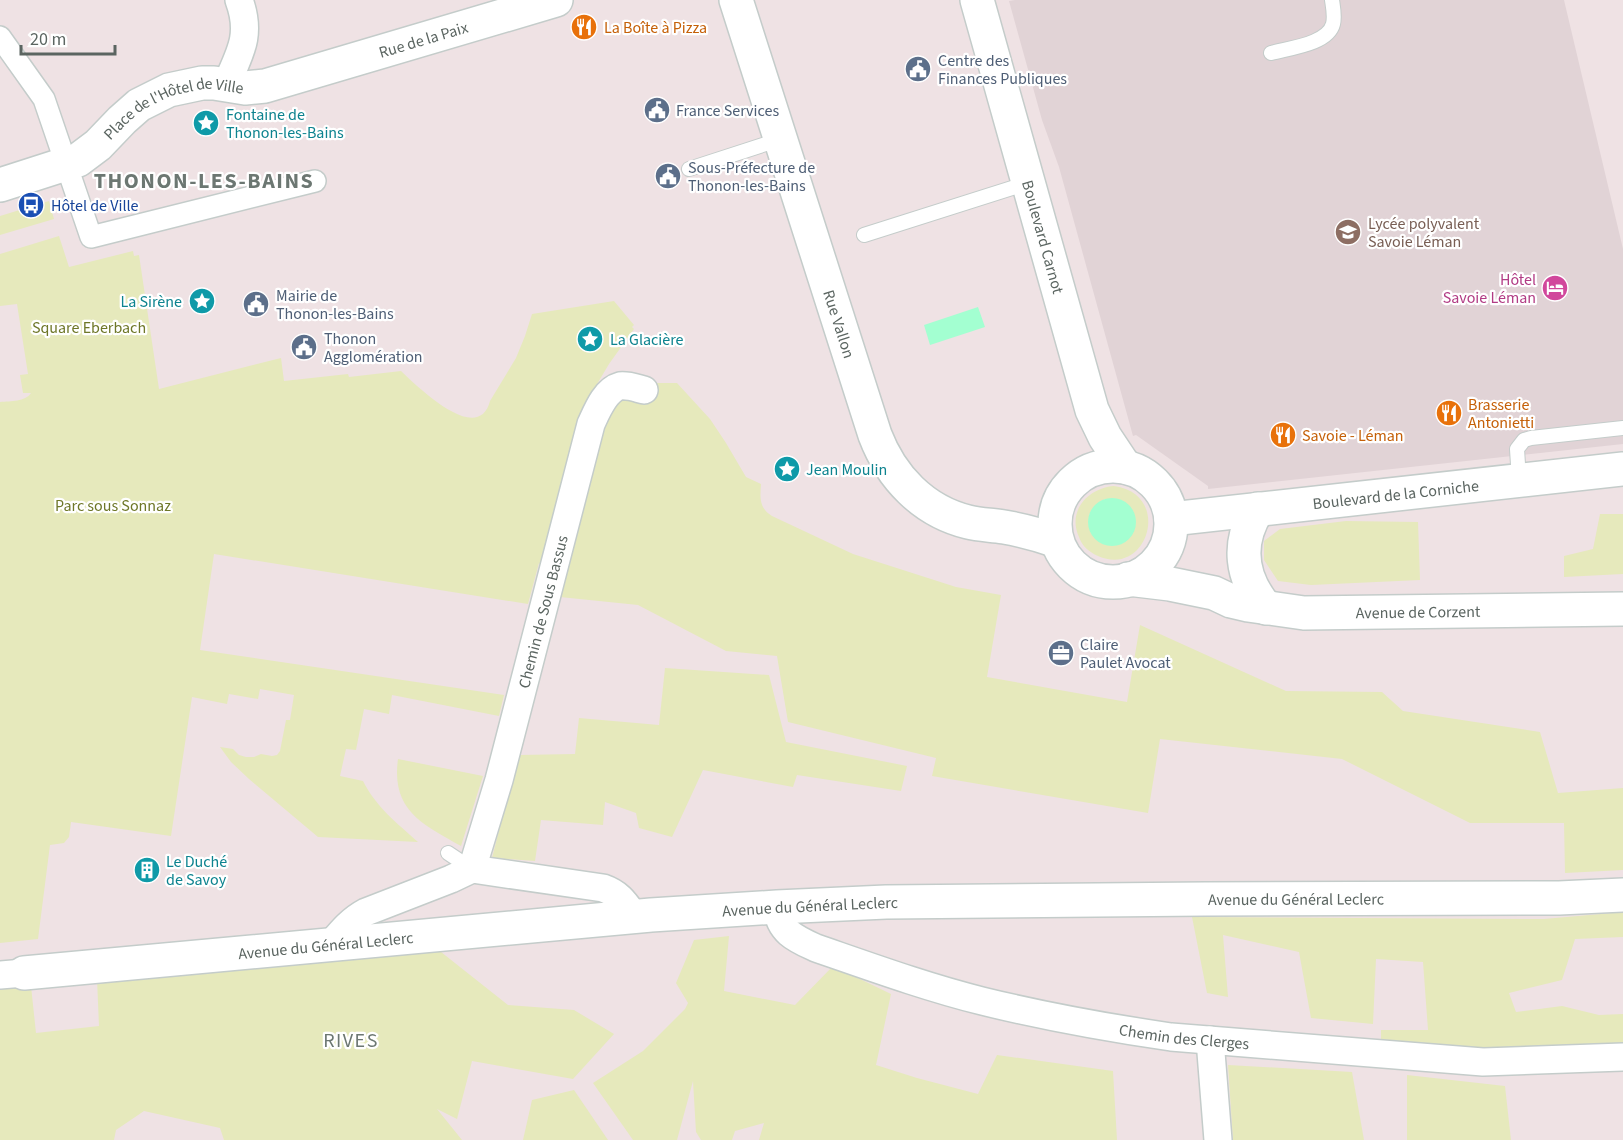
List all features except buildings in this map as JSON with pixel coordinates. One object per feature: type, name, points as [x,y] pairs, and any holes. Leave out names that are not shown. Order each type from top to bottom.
[{"type":"street","points":[[226,85],[246,30],[239,0]]},
{"type":"street","name":"Rue de la Paix","points":[[291,79],[490,9],[556,0]]},
{"type":"street","name":"Rue Vallon","points":[[736,0],[880,450],[891,468],[916,496],[932,507],[966,522],[1019,530],[1058,541]]},
{"type":"street","name":"Boulevard Carnot","points":[[977,0],[1092,410],[1105,437],[1125,467]]},
{"type":"street","points":[[0,37],[44,99],[58,167],[91,237],[315,181]]},
{"type":"street","name":"Place de l'Hôtel de Ville","points":[[0,185],[58,167],[89,153],[139,105],[169,90],[194,84],[214,83],[255,88],[291,79]]},
{"type":"street","name":"Chemin de Sous Bassus","points":[[472,869],[499,780],[591,424],[598,409],[613,389],[629,386],[644,390]]},
{"type":"street","points":[[1100,467],[1125,467],[1142,474],[1156,485],[1166,501],[1170,528],[1167,545],[1158,561],[1144,572],[1120,581],[1102,580],[1085,574],[1065,557],[1055,529],[1058,506],[1070,485],[1089,471],[1100,467]]},
{"type":"street","name":"Boulevard de la Corniche","points":[[1170,528],[1258,509],[1623,469]]},
{"type":"street","points":[[1258,509],[1245,538],[1245,568],[1249,583],[1266,608]]},
{"type":"street","name":"Avenue de Corzent","points":[[1170,528],[1189,564],[1214,593]]},
{"type":"street","name":"Avenue de Corzent","points":[[1128,579],[1214,593],[1231,601],[1266,608],[1313,613],[1623,609]]},
{"type":"street","points":[[332,944],[355,918],[472,869],[603,888],[614,892],[622,899],[635,916]]},
{"type":"street","name":"Avenue du Général Leclerc","points":[[12,974],[635,916],[777,906],[886,902],[1559,898],[1623,894]]},
{"type":"street","name":"Chemin des Clerges","points":[[777,906],[780,922],[788,933],[816,948],[982,1001],[1140,1032],[1435,1060],[1483,1062],[1623,1058]]},
{"type":"street","points":[[1210,1040],[1218,1140]]},
{"type":"lane","points":[[1271,53],[1323,38],[1330,31],[1334,22],[1332,0]]},
{"type":"lane","points":[[689,169],[781,139]]},
{"type":"lane","points":[[864,236],[1028,183]]},
{"type":"lane","points":[[1519,480],[1516,449],[1524,440],[1623,428]]},
{"type":"lane","points":[[447,853],[472,869]]},
{"type":"shaded area","name":"Lycée polyvalent Savoie Léman","points":[[1564,0],[1623,249],[1623,444],[1208,489],[1208,486],[1136,435],[1133,436],[1059,167],[1042,120],[1009,1]]},
{"type":"shaded area","points":[[978,307],[985,327],[930,345],[924,325]]},
{"type":"shaded area","points":[[1112,498],[1129,505],[1136,522],[1129,539],[1112,546],[1095,539],[1088,522],[1095,505]]},
{"type":"green space","points":[[49,201],[54,219],[0,235],[0,216]]},
{"type":"green space","points":[[59,236],[69,267],[133,251],[134,256],[139,255],[159,389],[281,358],[284,381],[401,371],[447,409],[473,418],[483,413],[516,358],[532,314],[614,301],[634,325],[632,327],[634,329],[609,364],[584,406],[639,383],[677,383],[710,419],[746,477],[761,484],[763,506],[772,516],[853,554],[956,587],[1001,595],[987,677],[1127,702],[1140,625],[1286,691],[1382,692],[1403,711],[1540,732],[1558,793],[1623,788],[1623,870],[1565,873],[1564,823],[1470,823],[1342,759],[1160,739],[1148,813],[932,776],[936,758],[788,722],[777,656],[726,651],[638,605],[560,597],[539,563],[528,604],[214,554],[200,650],[504,695],[499,716],[392,695],[389,714],[364,709],[356,750],[346,749],[340,776],[363,781],[381,807],[418,842],[318,837],[249,779],[231,762],[220,747],[233,749],[239,755],[246,757],[261,754],[277,755],[280,751],[286,720],[290,720],[294,695],[260,689],[258,699],[229,694],[227,704],[192,697],[171,836],[71,822],[69,837],[64,843],[50,845],[38,939],[0,943],[0,402],[21,400],[31,393],[23,393],[20,375],[28,374],[17,304],[0,306],[0,254]]},
{"type":"green space","points":[[1114,486],[1132,492],[1143,503],[1148,517],[1147,532],[1141,546],[1130,555],[1115,560],[1089,551],[1080,540],[1076,527],[1076,518],[1082,502],[1096,491]],"holes":[[[1105,499],[1120,500],[1127,504],[1089,515],[1096,505]]]},
{"type":"green space","points":[[1600,514],[1623,514],[1623,574],[1564,577],[1564,556],[1593,549]]},
{"type":"green space","points":[[1346,521],[1418,522],[1420,580],[1311,585],[1278,581],[1264,560],[1264,541],[1280,529]]},
{"type":"green space","points":[[665,668],[769,675],[786,742],[907,766],[901,791],[797,775],[793,787],[703,770],[672,837],[639,828],[636,813],[605,802],[603,825],[541,820],[535,861],[492,858],[518,755],[575,754],[579,718],[659,725]]},
{"type":"green space","points":[[398,759],[483,776],[461,846],[422,822],[412,813],[399,791]]},
{"type":"green space","points":[[1623,912],[1623,937],[1575,939],[1562,980],[1509,993],[1516,1012],[1562,1006],[1599,1015],[1623,1014],[1623,1045],[1496,1049],[1381,1045],[1381,1030],[1428,1030],[1423,962],[1376,959],[1373,1024],[1311,1018],[1299,952],[1223,935],[1228,997],[1207,993],[1192,917],[1544,919]]},
{"type":"green space","points":[[729,936],[724,991],[795,1005],[833,966],[891,994],[876,1065],[978,1094],[997,1055],[1113,1071],[1117,1140],[759,1140],[764,1123],[735,1131],[732,1140],[701,1140],[696,1132],[693,1081],[677,1140],[633,1140],[593,1083],[643,1051],[685,1009],[688,1003],[676,983],[694,940]]},
{"type":"green space","points":[[436,948],[508,1005],[574,1010],[614,1034],[573,1079],[472,1061],[457,1119],[437,1109],[462,1140],[224,1140],[220,1128],[144,1111],[116,1130],[114,1140],[0,1140],[0,989],[31,986],[36,1033],[99,1026],[97,979]]},
{"type":"green space","points":[[1228,1065],[1352,1072],[1364,1140],[1233,1140]]},
{"type":"green space","points":[[1407,1075],[1505,1086],[1511,1140],[1407,1140]]},
{"type":"green space","points":[[574,1090],[608,1140],[523,1140],[532,1100]]},
{"type":"place","name":"La Boîte à Pizza","points":[[584,27]]},
{"type":"place","name":"Centre des Finances Publiques","points":[[918,69]]},
{"type":"place","name":"France Services","points":[[657,110]]},
{"type":"place","name":"Fontaine de Thonon-les-Bains","points":[[206,123]]},
{"type":"place","name":"Sous-Préfecture de Thonon-les-Bains","points":[[668,176]]},
{"type":"place","name":"Hôtel de Ville","points":[[31,205]]},
{"type":"place","name":"Lycée polyvalent Savoie Léman","points":[[1348,232]]},
{"type":"place","name":"Hôtel Savoie Léman","points":[[1555,288]]},
{"type":"place","name":"La Sirène","points":[[202,301]]},
{"type":"place","name":"Mairie de Thonon-les-Bains","points":[[256,304]]},
{"type":"place","name":"La Glacière","points":[[590,339]]},
{"type":"place","name":"Thonon Agglomération","points":[[304,347]]},
{"type":"place","name":"Brasserie Antonietti","points":[[1449,413]]},
{"type":"place","name":"Savoie - Léman","points":[[1283,435]]},
{"type":"place","name":"Jean Moulin","points":[[787,469]]},
{"type":"place","name":"Claire Paulet Avocat","points":[[1061,653]]},
{"type":"place","name":"Le Duché de Savoy","points":[[147,870]]},
{"type":"district","name":"THONON-LES-BAINS","points":[[204,180]]},
{"type":"district","name":"RIVES","points":[[351,1040]]},
{"type":"park label","name":"Square Eberbach","points":[[89,327]]},
{"type":"park label","name":"Parc sous Sonnaz","points":[[113,505]]}]
